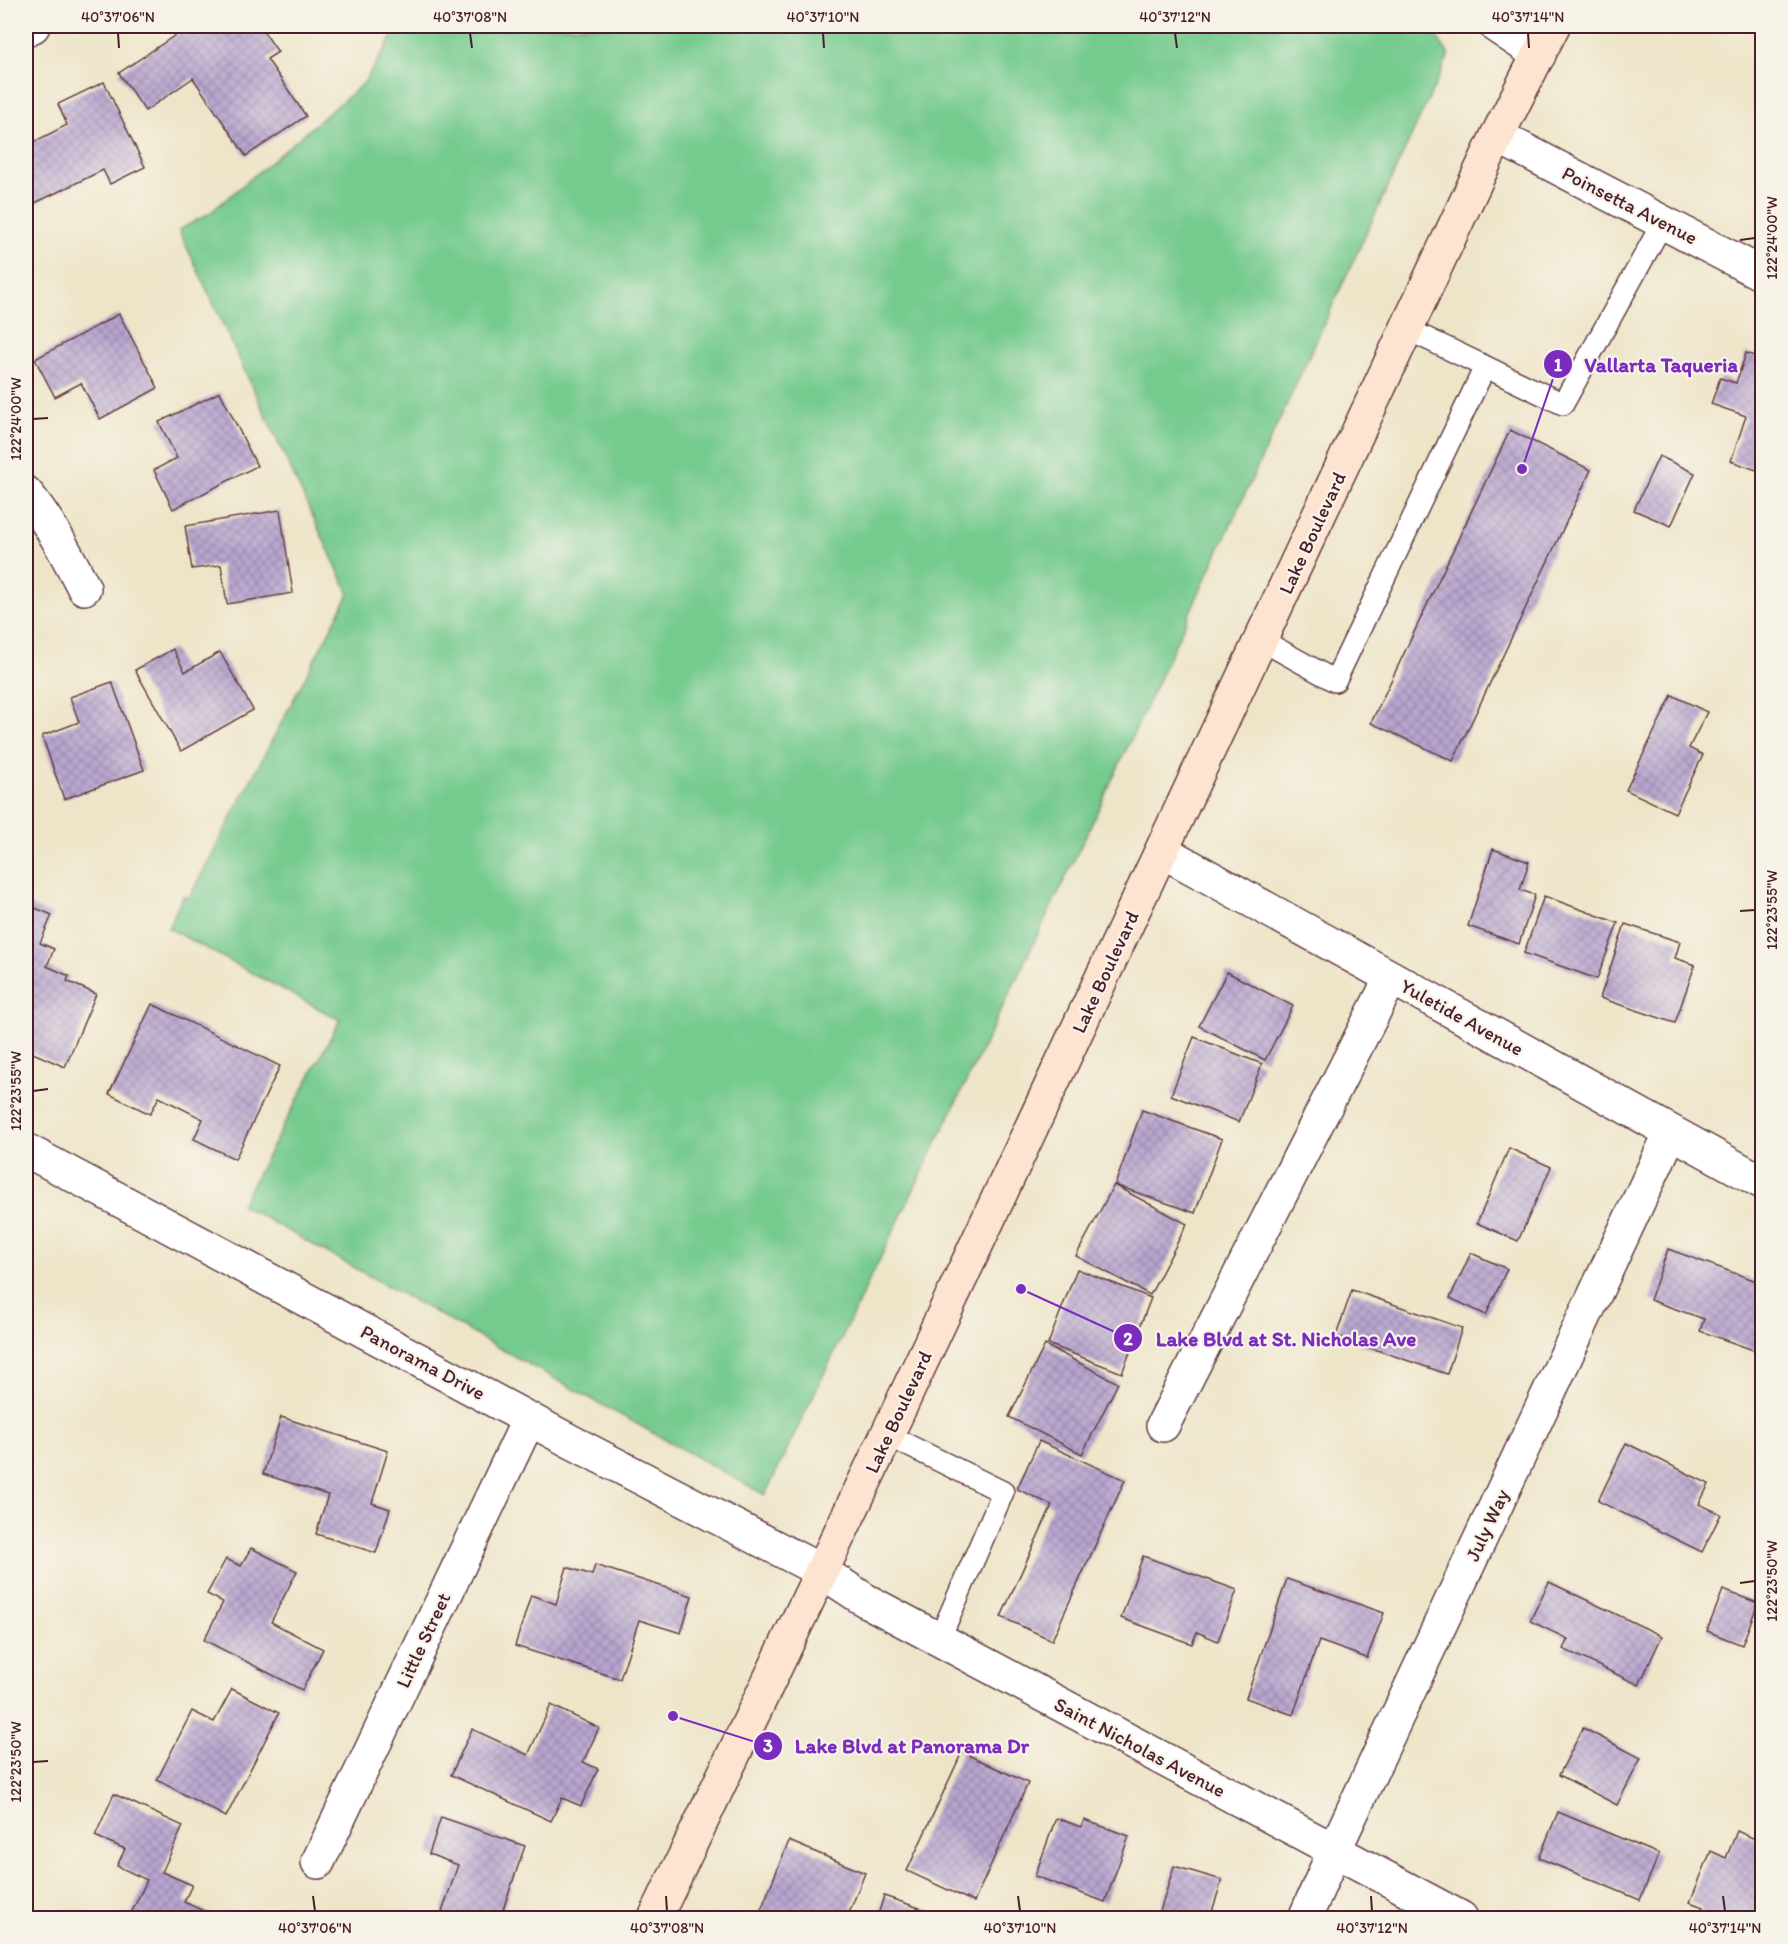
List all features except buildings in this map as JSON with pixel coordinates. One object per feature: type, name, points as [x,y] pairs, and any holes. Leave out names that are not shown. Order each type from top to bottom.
[{"type":"main road","name":"Lake Boulevard","points":[[655,1918],[887,1435],[1497,136],[1553,26]]},
{"type":"street","points":[[26,30],[33,26]]},
{"type":"street","points":[[1496,26],[1539,55]]},
{"type":"street","name":"Poinsetta Avenue","points":[[1497,136],[1762,274]]},
{"type":"street","points":[[26,493],[38,508],[84,588]]},
{"type":"street","name":"Yuletide Avenue","points":[[1162,851],[1762,1182]]},
{"type":"street","points":[[1163,1425],[1391,978]]},
{"type":"street","name":"July Way","points":[[1305,1918],[1334,1851],[1671,1132]]},
{"type":"street","name":"Panorama Drive","points":[[26,1150],[529,1419],[822,1571]]},
{"type":"street","name":"Little Street","points":[[318,1862],[529,1419]]},
{"type":"street","name":"Saint Nicholas Avenue","points":[[822,1571],[865,1600],[1461,1918]]},
{"type":"lane","points":[[1407,329],[1563,404],[1662,222]]},
{"type":"lane","points":[[1261,640],[1335,681],[1485,367]]},
{"type":"lane","points":[[887,1435],[1003,1492],[939,1640]]},
{"type":"green space","points":[[399,26],[1423,26],[1433,31],[1449,55],[1093,821],[765,1495],[241,1205],[340,1020],[168,928],[183,896],[189,898],[349,594],[179,230],[210,213],[364,83]]},
{"type":"place","name":"Vallarta Taqueria","points":[[1522,469]]},
{"type":"place","name":"Lake Blvd at St. Nicholas Ave","points":[[1021,1289]]},
{"type":"place","name":"Lake Blvd at Panorama Dr","points":[[673,1716]]}]
